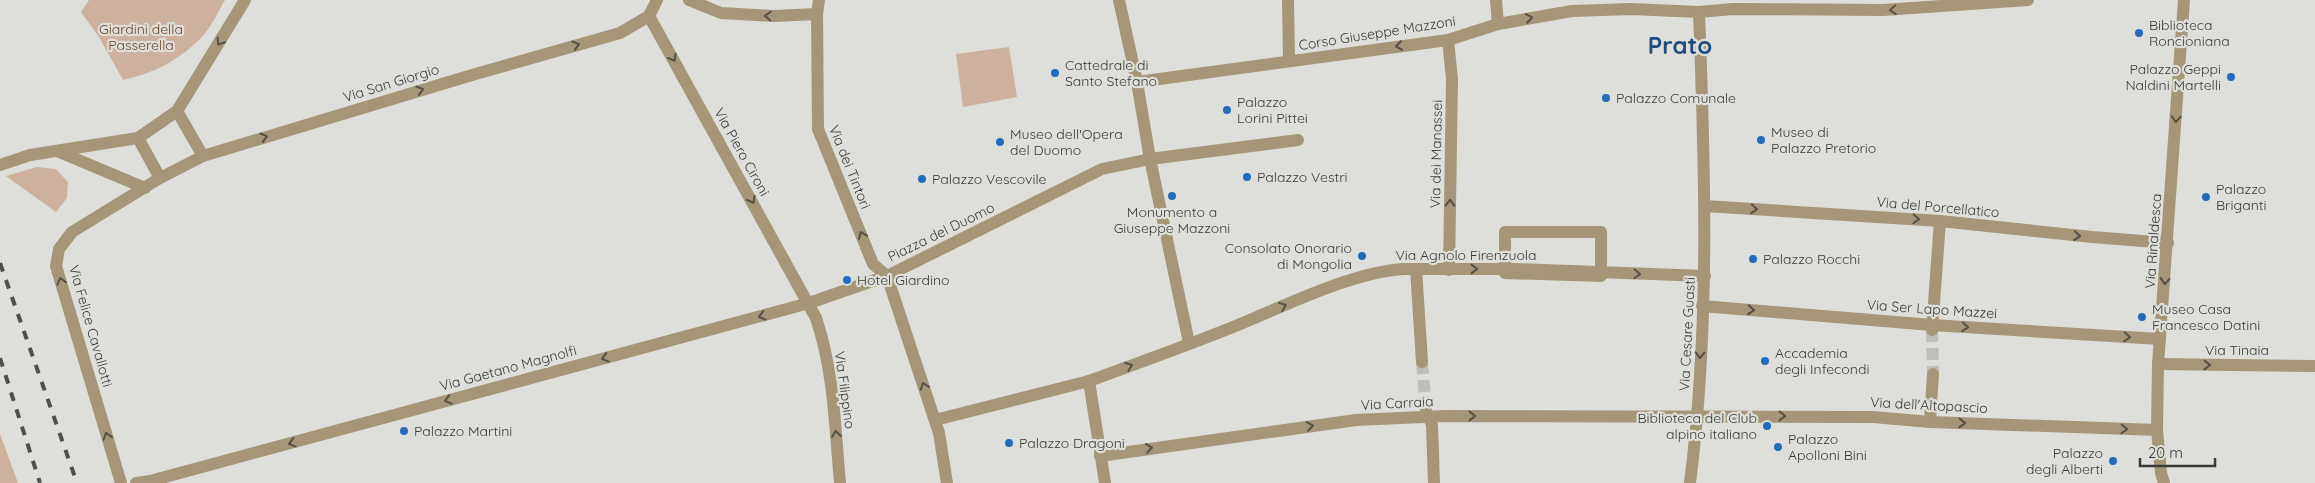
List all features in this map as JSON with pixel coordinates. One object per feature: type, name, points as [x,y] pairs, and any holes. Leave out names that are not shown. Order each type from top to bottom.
[{"type":"street","points":[[0,165],[30,155],[138,138],[177,111],[246,0]]},
{"type":"street","points":[[649,16],[656,0]]},
{"type":"street","points":[[689,0],[721,13],[774,16],[817,14]]},
{"type":"street","name":"Via dei Tintori","points":[[819,0],[817,14],[818,129],[873,264],[887,276]]},
{"type":"street","points":[[937,426],[1089,383],[1189,343],[1119,0]]},
{"type":"street","points":[[1288,0],[1289,61]]},
{"type":"street","points":[[1496,0],[1498,24]]},
{"type":"street","name":"Corso Giuseppe Mazzoni","points":[[1137,82],[1448,40],[1498,24],[1572,11],[1631,9],[1699,12],[1730,5],[1785,11],[1883,10],[2028,0]]},
{"type":"street","name":"Via Rinaldesca","points":[[2164,483],[2160,472],[2157,430],[2158,364],[2184,0]]},
{"type":"street","name":"Via Cesare Guasti","points":[[1690,483],[1698,415],[1704,276],[1705,185],[1699,12]]},
{"type":"street","name":"Via San Giorgio","points":[[145,188],[160,178],[203,156],[472,75],[620,33],[649,16]]},
{"type":"street","name":"Via Piero Cironi","points":[[649,16],[809,303]]},
{"type":"street","name":"Via dei Manassei","points":[[1448,40],[1452,79],[1449,270]]},
{"type":"street","points":[[177,111],[203,156]]},
{"type":"street","points":[[138,138],[160,178]]},
{"type":"street","name":"Piazza del Duomo","points":[[947,483],[937,426],[887,276],[1102,169],[1196,152],[1298,140]]},
{"type":"street","points":[[57,151],[145,188]]},
{"type":"street","name":"Via Felice Cavallotti","points":[[121,483],[56,266],[59,249],[72,232],[145,188]]},
{"type":"street","name":"Via del Porcellatico","points":[[1705,206],[1940,221],[2168,243]]},
{"type":"street","points":[[1932,327],[1940,221]]},
{"type":"street","points":[[1506,269],[1505,232],[1602,232],[1601,272],[1704,276]]},
{"type":"street","points":[[1416,269],[1422,362]]},
{"type":"street","name":"Via Agnolo Firenzuola","points":[[1189,343],[1329,287],[1387,270],[1506,269],[1505,273],[1601,276],[1601,272]]},
{"type":"street","name":"Via Gaetano Magnolfi","points":[[136,483],[150,481],[809,303],[887,276]]},
{"type":"street","name":"Via Filippino","points":[[809,303],[821,332],[828,368],[834,407],[840,483]]},
{"type":"street","name":"Via Ser Lapo Mazzei","points":[[1702,306],[1932,327],[2160,339]]},
{"type":"street","name":"Via Tinaia","points":[[2158,364],[2315,366]]},
{"type":"street","points":[[1930,422],[1933,374]]},
{"type":"street","points":[[1089,383],[1104,483]]},
{"type":"street","points":[[1427,414],[1432,425],[1434,483]]},
{"type":"street","name":"Via Carraia","points":[[1100,456],[1356,420],[1427,414],[1684,417],[1698,415]]},
{"type":"street","name":"Via dell'Altopascio","points":[[1698,415],[1874,417],[1930,422],[2157,430]]},
{"type":"green space","name":"Giardini della Passerella","points":[[89,0],[225,0],[205,33],[193,45],[175,59],[146,74],[123,80],[99,37],[81,12]]},
{"type":"green space","points":[[1009,47],[1017,97],[963,107],[956,54]]},
{"type":"green space","points":[[37,167],[56,169],[68,182],[67,198],[56,212],[6,176]]},
{"type":"green space","points":[[0,434],[18,483],[0,483]]},
{"type":"tunnel","points":[[1932,330],[1933,374]]},
{"type":"tunnel","points":[[1422,362],[1426,411]]},
{"type":"railway","points":[[0,263],[77,483]]},
{"type":"railway","points":[[0,358],[40,483]]},
{"type":"place","name":"Biblioteca Roncioniana","points":[[2139,33]]},
{"type":"place","name":"Cattedrale di Santo Stefano","points":[[1055,73]]},
{"type":"place","name":"Palazzo Geppi Naldini Martelli","points":[[2231,77]]},
{"type":"place","name":"Palazzo Comunale","points":[[1606,98]]},
{"type":"place","name":"Palazzo Lorini Pittei","points":[[1227,110]]},
{"type":"place","name":"Museo di Palazzo Pretorio","points":[[1761,140]]},
{"type":"place","name":"Museo dell'Opera del Duomo","points":[[1000,142]]},
{"type":"place","name":"Palazzo Vestri","points":[[1247,177]]},
{"type":"place","name":"Palazzo Vescovile","points":[[922,179]]},
{"type":"place","name":"Monumento a Giuseppe Mazzoni","points":[[1172,196]]},
{"type":"place","name":"Palazzo Briganti","points":[[2206,197]]},
{"type":"place","name":"Consolato Onorario di Mongolia","points":[[1362,256]]},
{"type":"place","name":"Palazzo Rocchi","points":[[1753,259]]},
{"type":"place","name":"Hotel Giardino","points":[[847,280]]},
{"type":"place","name":"Museo Casa Francesco Datini","points":[[2142,317]]},
{"type":"place","name":"Accademia degli Infecondi","points":[[1765,361]]},
{"type":"place","name":"Biblioteca del Club alpino italiano","points":[[1767,426]]},
{"type":"place","name":"Palazzo Martini","points":[[404,431]]},
{"type":"place","name":"Palazzo Dragoni","points":[[1009,443]]},
{"type":"place","name":"Palazzo Apolloni Bini","points":[[1778,447]]},
{"type":"place","name":"Palazzo degli Alberti","points":[[2113,461]]},
{"type":"district","name":"Prato","points":[[1680,46]]}]
